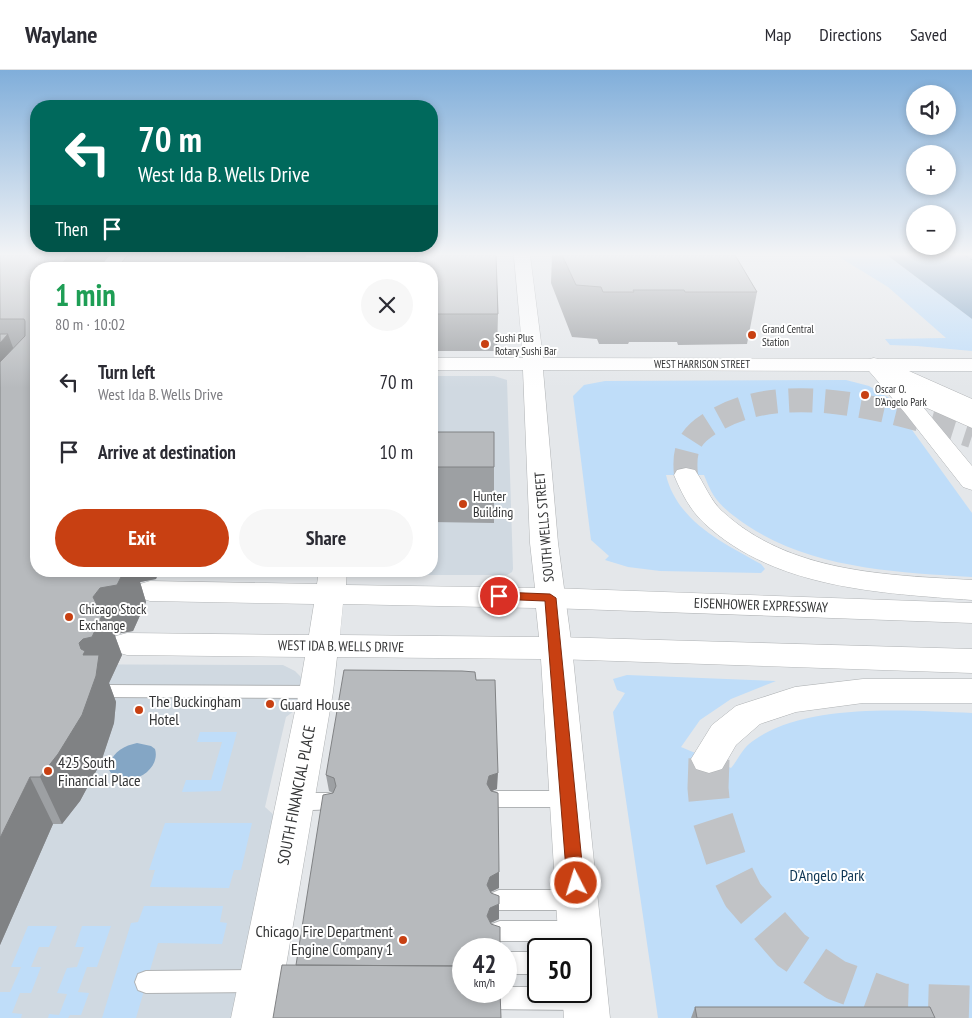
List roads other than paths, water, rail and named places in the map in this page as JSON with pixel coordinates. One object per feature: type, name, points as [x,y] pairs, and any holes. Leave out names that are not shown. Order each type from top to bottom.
[{"type":"main road","name":"SOUTH WELLS STREET","points":[[527,299],[533,346],[533,385],[544,543],[556,648],[580,938]]},
{"type":"main road","name":"WEST HARRISON STREET","points":[[438,364],[972,365]]},
{"type":"main road","points":[[874,364],[919,382],[972,407]]},
{"type":"main road","points":[[874,364],[926,399],[972,422]]},
{"type":"main road","points":[[874,364],[913,408],[972,482]]},
{"type":"main road","points":[[972,365],[963,387],[972,400]]},
{"type":"main road","points":[[686,475],[703,506],[712,516],[737,537],[766,552],[816,570],[862,580],[972,590]]},
{"type":"main road","points":[[150,591],[331,582],[550,598]]},
{"type":"main road","name":"SOUTH FINANCIAL PLACE","points":[[263,998],[312,801],[316,692],[331,582]]},
{"type":"main road","name":"EISENHOWER EXPRESSWAY","points":[[550,598],[972,613]]},
{"type":"main road","name":"WEST IDA B. WELLS DRIVE","points":[[127,644],[556,648]]},
{"type":"main road","points":[[556,648],[972,661]]},
{"type":"main road","points":[[709,759],[724,735],[748,715],[795,700],[863,691],[972,691]]},
{"type":"lane","points":[[107,691],[316,692]]},
{"type":"lane","points":[[498,799],[568,799]]},
{"type":"lane","points":[[499,900],[552,938]]},
{"type":"lane","points":[[500,931],[527,940]]},
{"type":"lane","points":[[146,982],[263,998]]},
{"type":"tunnel","points":[[686,475],[686,456],[690,442],[700,430],[716,420],[745,408],[777,401],[810,400],[878,409],[972,436]]},
{"type":"tunnel","points":[[709,759],[708,788],[710,810],[728,865],[743,895],[791,950],[836,980],[902,1004],[972,1006]]},
{"type":"place","name":"Grand Central Station","points":[[752,335]]},
{"type":"place","name":"Sushi Plus Rotary Sushi Bar","points":[[485,344]]},
{"type":"place","name":"Oscar O. D'Angelo Park","points":[[865,395]]},
{"type":"place","name":"Hunter Building","points":[[463,504]]},
{"type":"place","name":"Chicago Stock Exchange","points":[[69,617]]},
{"type":"place","name":"Guard House","points":[[270,704]]},
{"type":"place","name":"The Buckingham Hotel","points":[[139,710]]},
{"type":"place","name":"425 South Financial Place","points":[[48,771]]},
{"type":"place","name":"Chicago Fire Department Engine Company 1","points":[[403,940]]},
{"type":"park label","name":"D'Angelo Park","points":[[827,875]]}]
